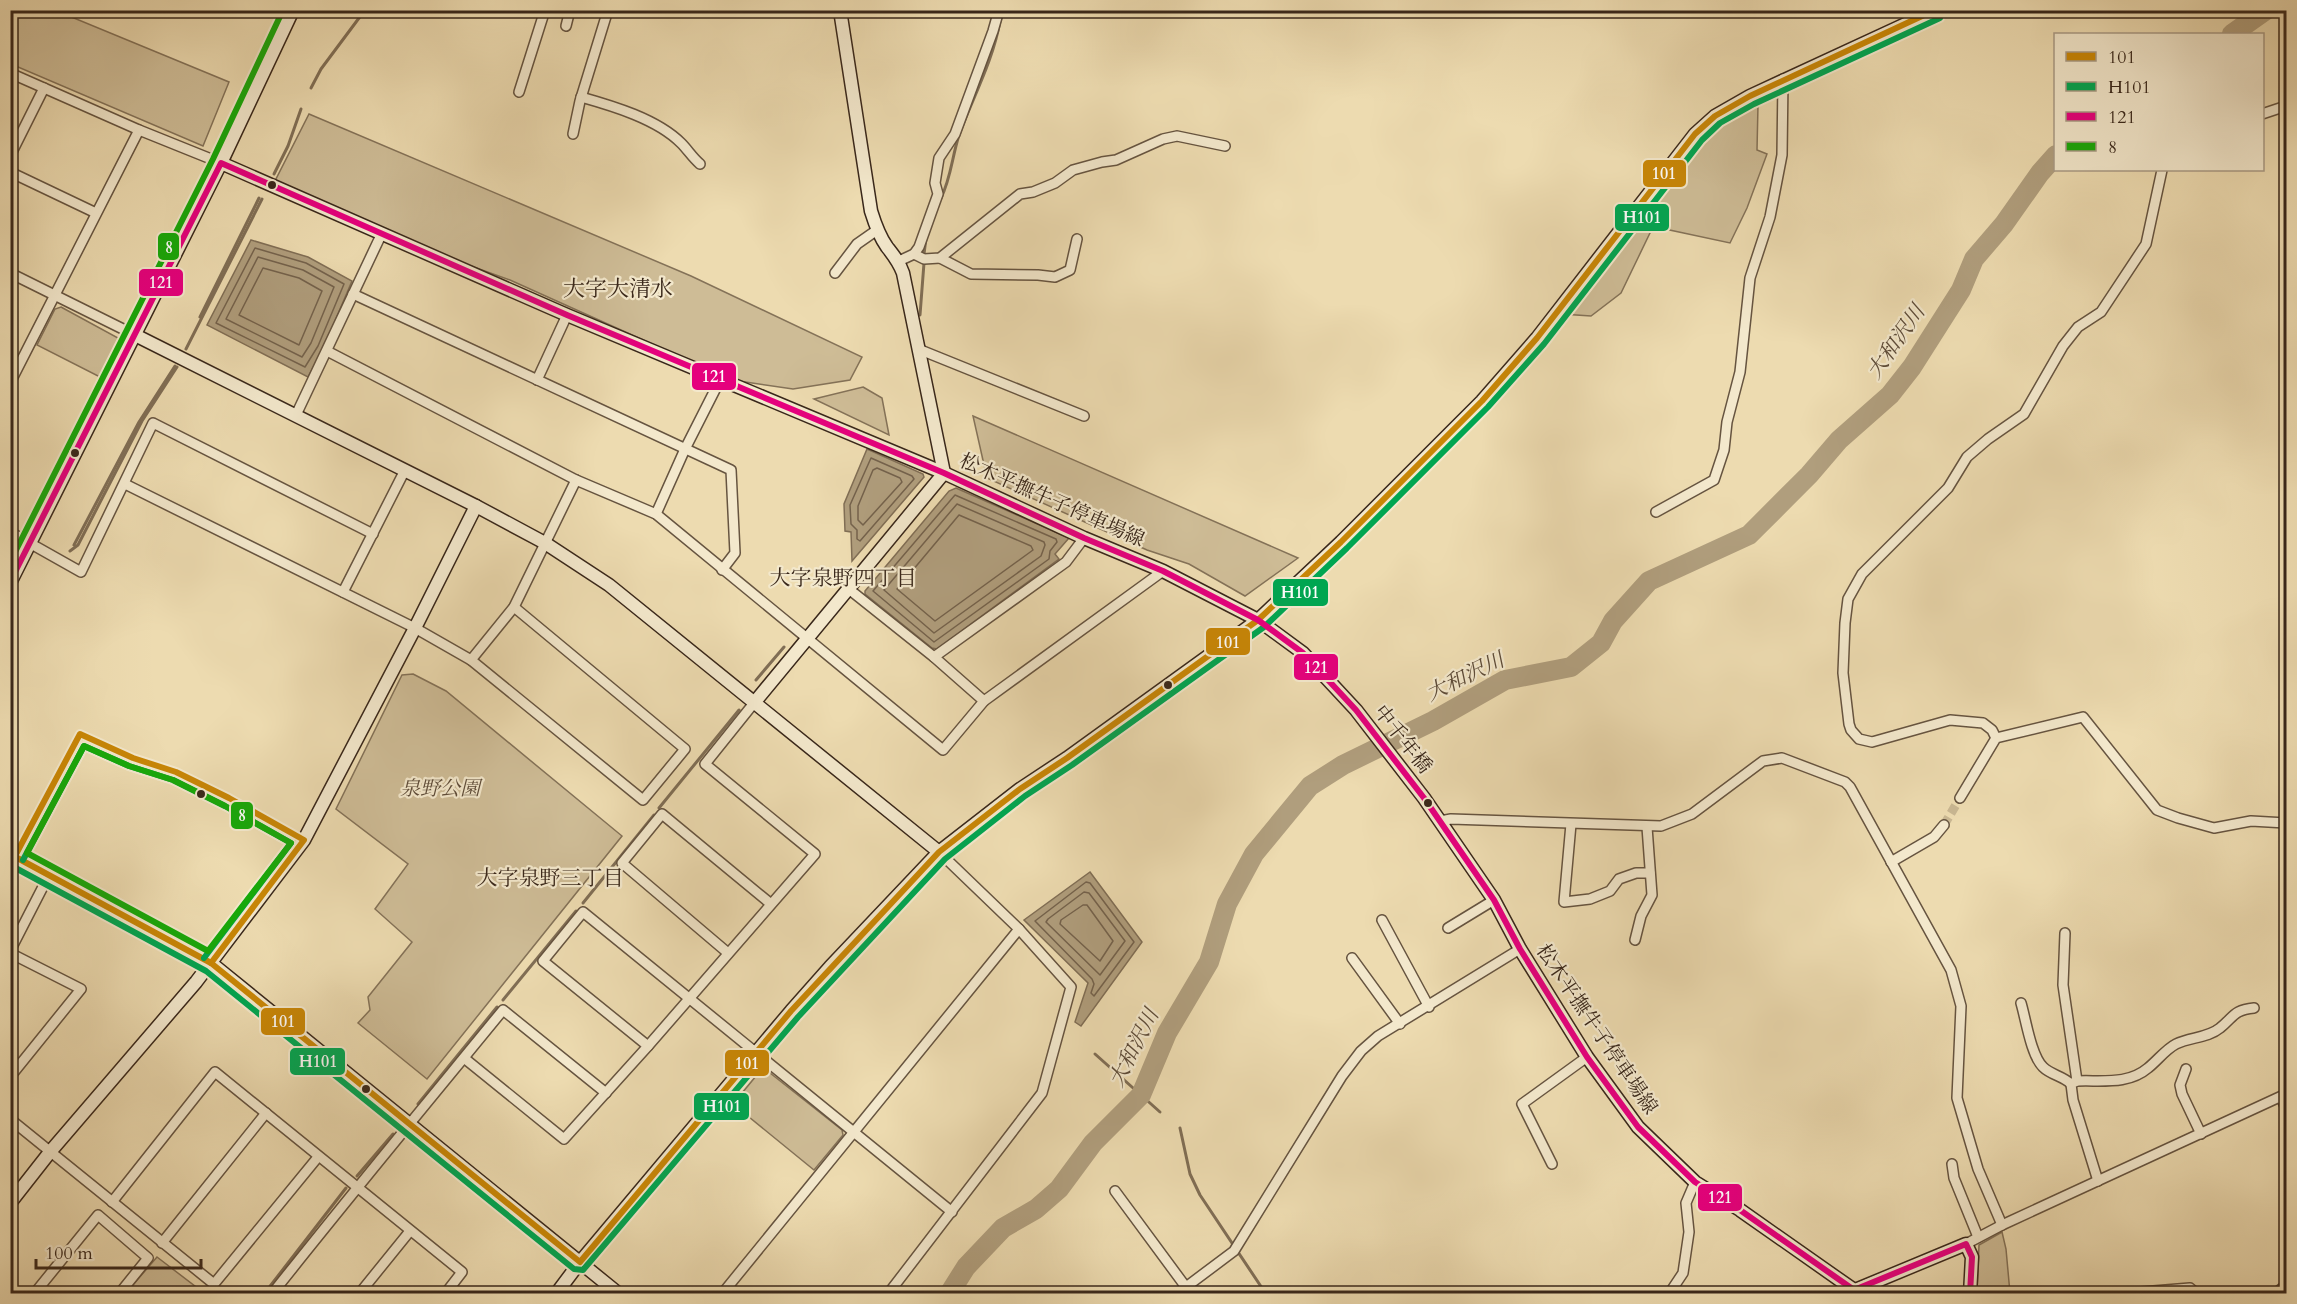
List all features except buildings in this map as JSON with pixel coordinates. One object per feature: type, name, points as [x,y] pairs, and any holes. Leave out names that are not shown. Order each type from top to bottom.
[{"type":"street","points":[[10,583],[221,163],[293,10]]},
{"type":"street","points":[[519,92],[520,71],[545,10]]},
{"type":"street","points":[[566,26],[570,10]]},
{"type":"street","points":[[573,134],[581,97],[608,10]]},
{"type":"street","points":[[775,10],[808,10]]},
{"type":"street","name":"松木平撫牛子停車場線","points":[[840,10],[872,211],[877,230],[899,261],[903,273],[944,473],[1084,538],[1163,571],[1258,620],[1303,654],[1356,710]]},
{"type":"street","points":[[899,261],[914,254],[920,247],[938,194],[935,183],[939,158],[955,134],[999,10]]},
{"type":"street","points":[[556,1293],[755,1052],[830,967],[939,852],[1020,789],[1067,758],[1258,620],[1341,542],[1496,387],[1695,134],[1715,116],[1783,79],[1932,11]]},
{"type":"street","points":[[10,73],[567,315],[944,473],[705,764],[815,854],[690,999],[564,1139],[464,1058]]},
{"type":"street","points":[[1656,512],[1714,480],[1724,450],[1727,422],[1740,372],[1750,279],[1770,217],[1782,155],[1783,79]]},
{"type":"street","points":[[10,156],[44,88]]},
{"type":"street","points":[[581,97],[625,110],[657,127],[681,142],[692,158],[700,164]]},
{"type":"street","points":[[2264,113],[2286,106]]},
{"type":"street","points":[[10,383],[139,130]]},
{"type":"street","points":[[940,258],[1020,194],[1033,192],[1054,183],[1073,170],[1116,160],[1163,139],[1177,136],[1225,146]]},
{"type":"street","points":[[1996,738],[1992,730],[1983,723],[1950,720],[1872,742],[1859,739],[1849,724],[1843,673],[1848,599],[1862,574],[1947,488],[1967,457],[2024,414],[2063,346],[2078,327],[2101,312],[2146,244],[2162,171]]},
{"type":"street","points":[[10,172],[96,213]]},
{"type":"street","points":[[835,273],[857,244],[877,230]]},
{"type":"street","points":[[297,415],[382,233]]},
{"type":"street","points":[[914,254],[924,259],[940,258],[971,274],[1055,277],[1070,270],[1077,239]]},
{"type":"street","points":[[10,273],[476,506],[545,543],[609,585],[939,852],[1018,929],[1071,987],[1042,1093],[888,1293]]},
{"type":"street","points":[[353,294],[731,470],[735,553],[722,570]]},
{"type":"street","points":[[537,380],[567,315]]},
{"type":"street","points":[[918,349],[1084,416]]},
{"type":"street","points":[[327,351],[576,480],[656,514],[943,750],[984,701],[1163,571]]},
{"type":"street","points":[[656,514],[685,449],[720,380]]},
{"type":"street","points":[[10,532],[81,572],[153,423],[373,534]]},
{"type":"street","points":[[344,592],[405,470]]},
{"type":"street","points":[[471,660],[514,607],[576,480]]},
{"type":"street","points":[[125,484],[415,628],[471,660],[643,800],[685,749],[514,607]]},
{"type":"street","points":[[10,1203],[50,1152],[211,963],[304,840],[476,506]]},
{"type":"street","points":[[934,657],[1066,562],[1084,538]]},
{"type":"street","points":[[850,590],[934,657],[984,701]]},
{"type":"street","name":"中千年橋","points":[[1356,710],[1419,792]]},
{"type":"street","points":[[1960,798],[1996,738],[2083,717],[2157,810],[2178,819],[2214,828],[2251,821],[2286,823]]},
{"type":"street","points":[[1440,821],[1451,819],[1661,826],[1692,814],[1763,761],[1782,758],[1845,782],[1850,787],[1951,970],[1960,1006],[1957,1098],[1978,1169],[2001,1225]]},
{"type":"street","name":"松木平撫牛子停車場線","points":[[1419,792],[1494,900],[1520,949],[1587,1057],[1638,1127],[1695,1182],[1740,1210],[1852,1292],[1966,1244]]},
{"type":"street","points":[[728,953],[622,863],[662,814],[771,904]]},
{"type":"street","points":[[1571,824],[1564,902],[1590,899],[1610,891],[1619,879],[1636,873],[1650,873]]},
{"type":"street","points":[[1891,862],[1934,837],[1944,825]]},
{"type":"street","points":[[1635,940],[1641,916],[1652,895],[1647,827]]},
{"type":"street","points":[[10,854],[211,963],[619,1293]]},
{"type":"street","points":[[10,1077],[81,989],[10,952],[49,874]]},
{"type":"street","points":[[1448,928],[1494,900]]},
{"type":"street","points":[[648,1046],[543,961],[584,912],[952,1212]]},
{"type":"street","points":[[1382,920],[1429,1007]]},
{"type":"street","points":[[722,1293],[1018,929]]},
{"type":"street","points":[[2065,933],[2063,985],[2074,1082],[2073,1100],[2098,1181]]},
{"type":"street","points":[[1115,1191],[1189,1290],[1235,1248],[1341,1076],[1361,1051],[1378,1036],[1429,1007],[1520,949]]},
{"type":"street","points":[[1352,958],[1400,1024]]},
{"type":"street","points":[[2021,1003],[2037,1060],[2045,1069],[2074,1082],[2126,1080],[2135,1077],[2173,1046],[2207,1035],[2220,1028],[2241,1009],[2254,1008]]},
{"type":"street","points":[[272,1293],[356,1187],[411,1124],[503,1010],[606,1093]]},
{"type":"street","points":[[1552,1164],[1522,1104],[1587,1057]]},
{"type":"street","points":[[2186,1069],[2180,1085],[2182,1094],[2201,1134]]},
{"type":"street","points":[[112,1202],[215,1072],[462,1272],[445,1293]]},
{"type":"street","points":[[1970,1293],[1972,1257],[1966,1244],[1978,1237],[2284,1096],[2286,1109]]},
{"type":"street","points":[[162,1243],[266,1113]]},
{"type":"street","points":[[10,1119],[214,1284],[318,1156]]},
{"type":"street","points":[[1534,1153],[1544,1147]]},
{"type":"street","points":[[1953,1164],[1954,1178],[1978,1237]]},
{"type":"street","points":[[1669,1293],[1683,1273],[1689,1232],[1686,1203],[1695,1182]]},
{"type":"street","points":[[34,1293],[98,1215],[148,1258],[119,1293]]},
{"type":"street","points":[[359,1293],[410,1231]]},
{"type":"street","points":[[2275,1293],[2286,1285]]},
{"type":"street","points":[[2141,1292],[2190,1288],[2197,1293]]},
{"type":"green space","points":[[11,10],[57,11],[229,82],[203,146],[11,64]]},
{"type":"green space","points":[[1758,105],[1757,150],[1767,154],[1747,208],[1730,243],[1665,229],[1661,223],[1650,233],[1621,293],[1591,316],[1562,314],[1673,166],[1708,132]]},
{"type":"green space","points":[[309,114],[691,276],[862,357],[850,380],[793,389],[732,380],[510,280],[468,265],[275,181]]},
{"type":"green space","points":[[61,307],[118,338],[120,343],[100,377],[37,345],[55,309]]},
{"type":"green space","points":[[863,387],[882,398],[889,435],[814,399]]},
{"type":"green space","points":[[973,416],[1298,558],[1245,596],[1189,564],[1147,550],[987,478]]},
{"type":"green space","name":"泉野公園","points":[[413,674],[446,691],[622,836],[427,1079],[358,1023],[370,1010],[368,997],[412,942],[375,909],[408,864],[336,809],[402,675]]},
{"type":"green space","points":[[765,1069],[842,1130],[843,1135],[814,1170],[733,1104],[761,1070]]},
{"type":"green space","points":[[2002,1232],[2010,1293],[1977,1293],[1979,1245]]},
{"type":"green space","points":[[157,1257],[204,1293],[126,1293]]},
{"type":"water","points":[[251,240],[308,257],[352,281],[323,349],[308,377],[207,325]]},
{"type":"water","points":[[867,449],[923,474],[924,477],[852,561],[851,532],[845,531],[844,504]]},
{"type":"water","points":[[956,488],[1069,538],[1055,554],[1059,559],[937,649],[932,648],[865,594],[865,591],[949,491]]},
{"type":"water","points":[[1090,872],[1142,942],[1081,1026],[1075,1022],[1088,983],[1024,920]]},
{"type":"waterway","points":[[311,88],[321,69],[365,10]]},
{"type":"waterway","name":"大和沢川","points":[[2233,33],[2266,10]]},
{"type":"waterway","points":[[941,198],[959,135],[988,65],[1000,21]]},
{"type":"waterway","points":[[274,174],[288,146],[301,109]]},
{"type":"waterway","name":"大和沢川","points":[[949,1294],[966,1267],[1003,1228],[1036,1209],[1059,1189],[1093,1143],[1141,1095],[1167,1033],[1209,962],[1227,904],[1254,854],[1310,786],[1343,765],[1433,721],[1505,680],[1571,667],[1601,643],[1613,621],[1649,581],[1749,535],[1809,475],[1839,440],[1890,395],[1912,367],[1961,290],[1974,259],[2004,224],[2054,157]]},
{"type":"waterway","points":[[200,317],[259,198]]},
{"type":"waterway","points":[[186,349],[262,199]]},
{"type":"waterway","points":[[924,254],[926,238]]},
{"type":"waterway","points":[[920,315],[924,263]]},
{"type":"waterway","points":[[74,545],[139,422],[175,366]]},
{"type":"waterway","points":[[70,551],[78,545],[142,421],[177,367]]},
{"type":"waterway","points":[[756,680],[784,647]]},
{"type":"waterway","points":[[659,808],[739,710]]},
{"type":"waterway","points":[[583,903],[654,815]]},
{"type":"waterway","points":[[503,1000],[576,911]]},
{"type":"waterway","points":[[418,1104],[497,1007]]},
{"type":"waterway","points":[[1095,1054],[1160,1112]]},
{"type":"waterway","points":[[1180,1128],[1190,1174],[1200,1195],[1266,1294]]},
{"type":"waterway","points":[[357,1176],[393,1134]]},
{"type":"waterway","points":[[264,1294],[346,1188]]},
{"type":"tunnel","points":[[1944,825],[1960,798]]},
{"type":"transit line","name":"8","points":[[10,562],[213,159],[283,10]]},
{"type":"transit line","name":"101","points":[[10,854],[211,963],[580,1262],[791,1011],[939,852],[1020,789],[1067,758],[1258,620],[1341,542],[1482,401],[1537,338],[1695,134],[1715,116],[1750,96],[1935,10]]},
{"type":"transit line","name":"H101","points":[[10,865],[206,971],[574,1269],[583,1270],[798,1017],[945,859],[1025,796],[1072,765],[1264,627],[1488,407],[1544,344],[1702,140],[1720,123],[1754,104],[1940,18]]},
{"type":"transit line","name":"121","points":[[10,582],[221,163],[567,315],[944,473],[1084,538],[1163,571],[1258,620],[1303,653],[1356,710],[1424,798],[1494,900],[1520,949],[1587,1057],[1638,1127],[1695,1182],[1740,1210],[1854,1290],[1966,1244],[1972,1257],[1970,1294]]},
{"type":"transit line","name":"101","points":[[15,856],[80,734],[133,758],[176,772],[229,798],[304,840],[211,963]]},
{"type":"transit line","name":"H101","points":[[23,860],[84,746],[129,766],[173,780],[291,843],[204,958]]},
{"type":"transit line","name":"8","points":[[84,746],[129,766],[173,780],[291,843],[208,951],[27,853],[84,746]]},
{"type":"district","name":"大字大清水","points":[[618,289]]},
{"type":"district","name":"大字泉野四丁目","points":[[843,578]]},
{"type":"district","name":"大字泉野三丁目","points":[[550,878]]}]
